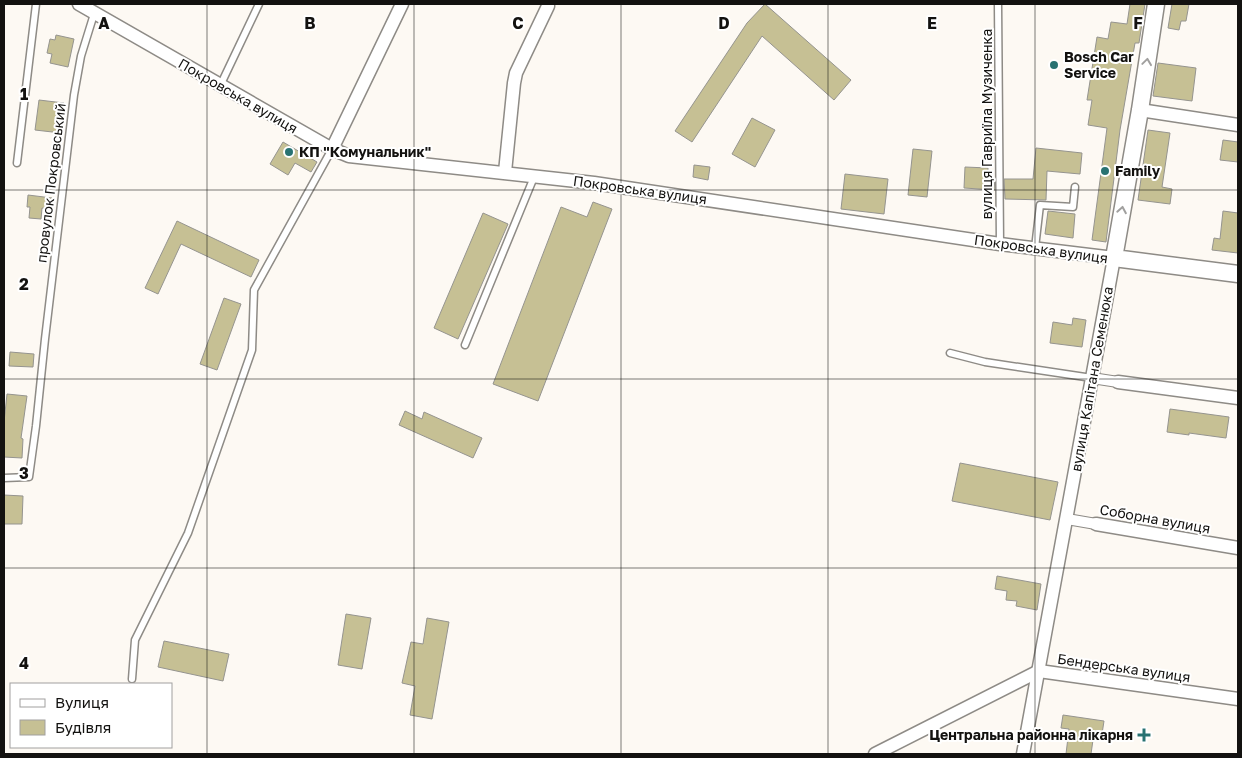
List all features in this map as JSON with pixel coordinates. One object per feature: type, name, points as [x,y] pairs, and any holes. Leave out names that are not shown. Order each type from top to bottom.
[{"type":"street","name":"Покровська вулиця","points":[[79,4],[220,86],[332,149],[349,156],[604,184],[1000,244],[1238,274]]},
{"type":"street","points":[[332,149],[402,4]]},
{"type":"street","name":"вулиця Капітана Семенюка","points":[[1023,754],[1040,671],[1114,258],[1140,110],[1156,4]]},
{"type":"street","points":[[505,172],[515,78],[548,6]]},
{"type":"street","points":[[1140,110],[1238,125]]},
{"type":"street","points":[[1092,378],[1238,398]]},
{"type":"street","name":"Соборна вулиця","points":[[1067,519],[1238,548]]},
{"type":"street","name":"Бендерська вулиця","points":[[875,754],[1040,671],[1238,699]]},
{"type":"lane","points":[[17,163],[36,4]]},
{"type":"lane","points":[[220,86],[259,4]]},
{"type":"lane","name":"вулиця Гавриїла Музиченка","points":[[998,4],[1000,244]]},
{"type":"lane","name":"провулок Покровський","points":[[4,478],[29,477],[74,95],[81,56],[94,14]]},
{"type":"lane","points":[[132,679],[135,640],[188,533],[252,350],[254,290],[332,149]]},
{"type":"lane","points":[[465,346],[535,175]]},
{"type":"lane","points":[[1035,248],[1040,205],[1073,208],[1075,186]]},
{"type":"lane","points":[[950,353],[985,362],[1092,378]]},
{"type":"building","points":[[765,4],[851,80],[834,100],[762,36],[692,142],[675,131],[747,23]]},
{"type":"building","points":[[1130,4],[1145,4],[1139,43],[1135,43],[1120,130],[1106,242],[1092,240],[1107,128],[1088,125],[1092,100],[1087,100],[1097,37],[1108,39],[1111,22],[1127,24]]},
{"type":"building","points":[[1172,4],[1189,4],[1186,21],[1181,21],[1179,30],[1168,28]]},
{"type":"building","points":[[56,35],[74,39],[68,67],[50,63],[52,54],[47,53],[50,39],[55,40]]},
{"type":"building","points":[[1158,63],[1196,68],[1192,101],[1153,96]]},
{"type":"building","points":[[39,100],[64,103],[61,133],[35,130]]},
{"type":"building","points":[[752,118],[775,130],[755,167],[732,154]]},
{"type":"building","points":[[1148,130],[1170,133],[1162,187],[1172,189],[1170,204],[1138,200]]},
{"type":"building","points":[[1223,140],[1238,142],[1238,162],[1220,160]]},
{"type":"building","name":"КП \"Комунальник\"","points":[[283,142],[317,162],[311,172],[295,163],[288,175],[270,164]]},
{"type":"building","points":[[1036,148],[1082,153],[1080,174],[1047,171],[1046,200],[1005,199],[1004,179],[1033,179]]},
{"type":"building","points":[[913,149],[932,151],[927,197],[908,195]]},
{"type":"building","points":[[694,165],[710,167],[708,180],[693,177]]},
{"type":"building","points":[[965,167],[988,168],[988,178],[994,178],[995,190],[964,188]]},
{"type":"building","points":[[845,174],[888,179],[884,214],[841,209]]},
{"type":"building","points":[[28,195],[52,198],[51,209],[42,208],[41,219],[29,218],[30,207],[27,207]]},
{"type":"building","points":[[593,202],[612,209],[538,401],[493,384],[561,207],[587,217]]},
{"type":"building","points":[[1048,211],[1075,214],[1073,238],[1045,234]]},
{"type":"building","points":[[1223,211],[1238,213],[1238,253],[1212,250],[1214,238],[1220,239]]},
{"type":"building","points":[[483,213],[508,224],[458,339],[434,328]]},
{"type":"building","points":[[177,221],[259,260],[251,277],[181,244],[158,294],[145,288]]},
{"type":"building","points":[[224,298],[241,304],[217,370],[200,364]]},
{"type":"building","points":[[1073,318],[1086,320],[1082,347],[1050,343],[1053,322],[1072,325]]},
{"type":"building","points":[[10,352],[34,354],[33,367],[9,366]]},
{"type":"building","points":[[7,394],[27,396],[21,438],[23,439],[22,458],[4,457],[4,422]]},
{"type":"building","points":[[1170,409],[1229,417],[1226,438],[1167,432]]},
{"type":"building","points":[[405,411],[422,419],[424,412],[482,438],[473,458],[399,425]]},
{"type":"building","points":[[960,463],[1058,482],[1050,520],[952,501]]},
{"type":"building","points":[[4,495],[23,496],[22,524],[4,524]]},
{"type":"building","points":[[997,576],[1041,584],[1037,610],[1016,606],[1017,601],[1006,600],[1007,591],[995,589]]},
{"type":"building","points":[[346,614],[371,618],[362,669],[338,665]]},
{"type":"building","points":[[427,618],[449,622],[432,719],[410,715],[415,686],[402,683],[411,642],[423,644]]},
{"type":"building","points":[[164,641],[229,654],[223,681],[158,667]]},
{"type":"building","points":[[1063,715],[1104,721],[1102,734],[1094,733],[1091,754],[1066,754],[1069,729],[1061,728]]},
{"type":"place","name":"Bosch Car Service","points":[[1054,65]]},
{"type":"place","name":"КП \"Комунальник\"","points":[[289,152]]},
{"type":"place","name":"Family","points":[[1105,171]]},
{"type":"place","name":"Центральна районна лікарня","points":[[1144,735]]}]
